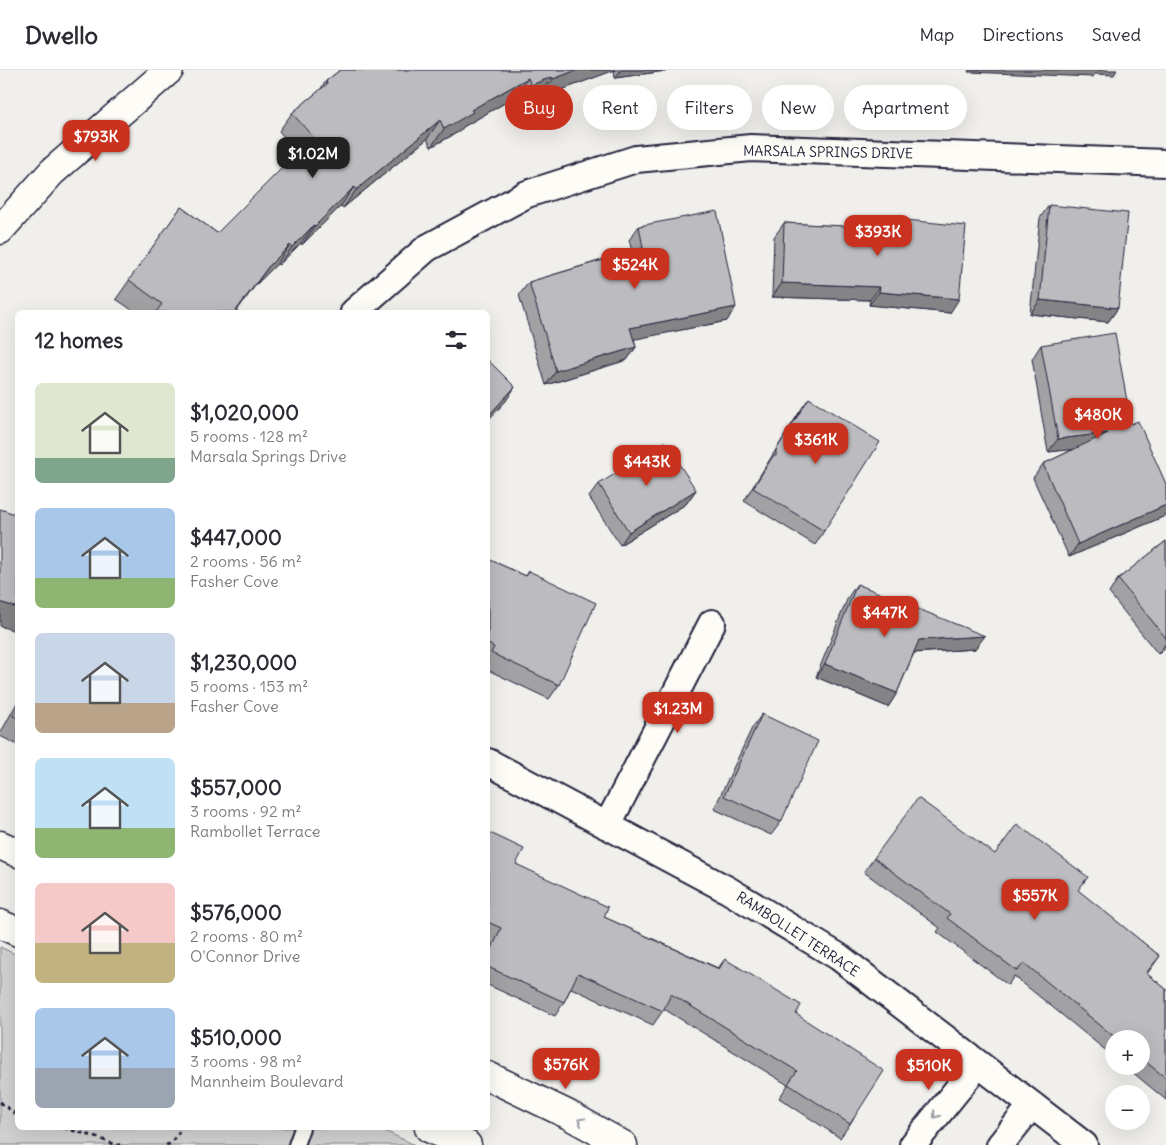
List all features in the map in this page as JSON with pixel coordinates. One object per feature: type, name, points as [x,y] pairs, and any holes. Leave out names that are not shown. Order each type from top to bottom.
[{"type":"main road","points":[[0,230],[52,172],[169,70]]},
{"type":"main road","points":[[0,845],[15,852]]},
{"type":"main road","points":[[0,924],[15,931]]},
{"type":"main road","points":[[490,1077],[569,1115],[623,1145]]},
{"type":"main road","points":[[433,1130],[467,1145]]},
{"type":"street","name":"MARSALA SPRINGS DRIVE","points":[[356,310],[426,248],[527,194],[636,159],[751,148],[1166,163]]},
{"type":"street","points":[[607,826],[712,623]]},
{"type":"street","name":"RAMBOLLET TERRACE","points":[[490,763],[728,890],[839,957],[1084,1145]]},
{"type":"street","points":[[913,1145],[978,1064]]},
{"type":"street","points":[[1000,1145],[1032,1105]]},
{"type":"lane","points":[[296,1145],[301,1130]]},
{"type":"path","points":[[0,1102],[15,1113]]},
{"type":"path","points":[[71,1130],[93,1136],[114,1145],[120,1145]]},
{"type":"path","points":[[166,1145],[171,1144],[181,1130]]},
{"type":"shaded area","points":[[0,947],[15,954],[15,1130],[382,1130],[415,1145],[0,1145]]},
{"type":"building","points":[[340,70],[577,70],[531,85],[528,78],[516,85],[505,85],[505,91],[471,110],[473,112],[444,129],[440,120],[356,190],[354,187],[292,247],[290,245],[268,267],[236,310],[158,310],[162,304],[129,280],[181,207],[217,233],[313,137],[292,113],[327,84],[326,81]]},
{"type":"building","points":[[1049,205],[1128,213],[1118,308],[1040,300]]},
{"type":"building","points":[[717,211],[736,307],[630,328],[636,347],[556,371],[529,282],[643,248],[639,226]]},
{"type":"building","points":[[886,218],[966,226],[959,299],[879,292],[880,287],[782,283],[784,223],[885,228]]},
{"type":"building","points":[[1115,333],[1131,424],[1138,421],[1166,484],[1166,505],[1078,544],[1043,464],[1108,433],[1058,439],[1041,345]]},
{"type":"building","points":[[490,362],[515,387],[490,414]]},
{"type":"building","points":[[809,398],[880,442],[824,531],[753,488],[773,456],[776,456],[776,450]]},
{"type":"building","points":[[665,442],[696,490],[629,532],[599,484]]},
{"type":"building","points":[[0,509],[15,514],[15,607],[0,602]]},
{"type":"building","points":[[1166,541],[1166,638],[1118,579]]},
{"type":"building","points":[[490,560],[526,576],[529,571],[596,603],[559,685],[491,653],[494,647],[490,645]]},
{"type":"building","points":[[857,584],[985,636],[919,640],[897,693],[825,664]]},
{"type":"building","points":[[762,714],[818,741],[781,822],[724,796]]},
{"type":"building","points":[[918,798],[995,854],[1017,824],[1088,877],[1078,890],[1160,956],[1146,973],[1166,989],[1166,1078],[1150,1065],[1150,1030],[1106,1030],[1024,963],[1017,971],[947,918],[950,914],[874,858]]},
{"type":"building","points":[[490,833],[524,849],[516,864],[608,907],[604,917],[719,969],[725,959],[801,1005],[796,1014],[884,1071],[850,1124],[788,1084],[797,1071],[671,994],[663,1011],[578,973],[564,1002],[490,968],[490,953],[501,928],[490,923]]}]
